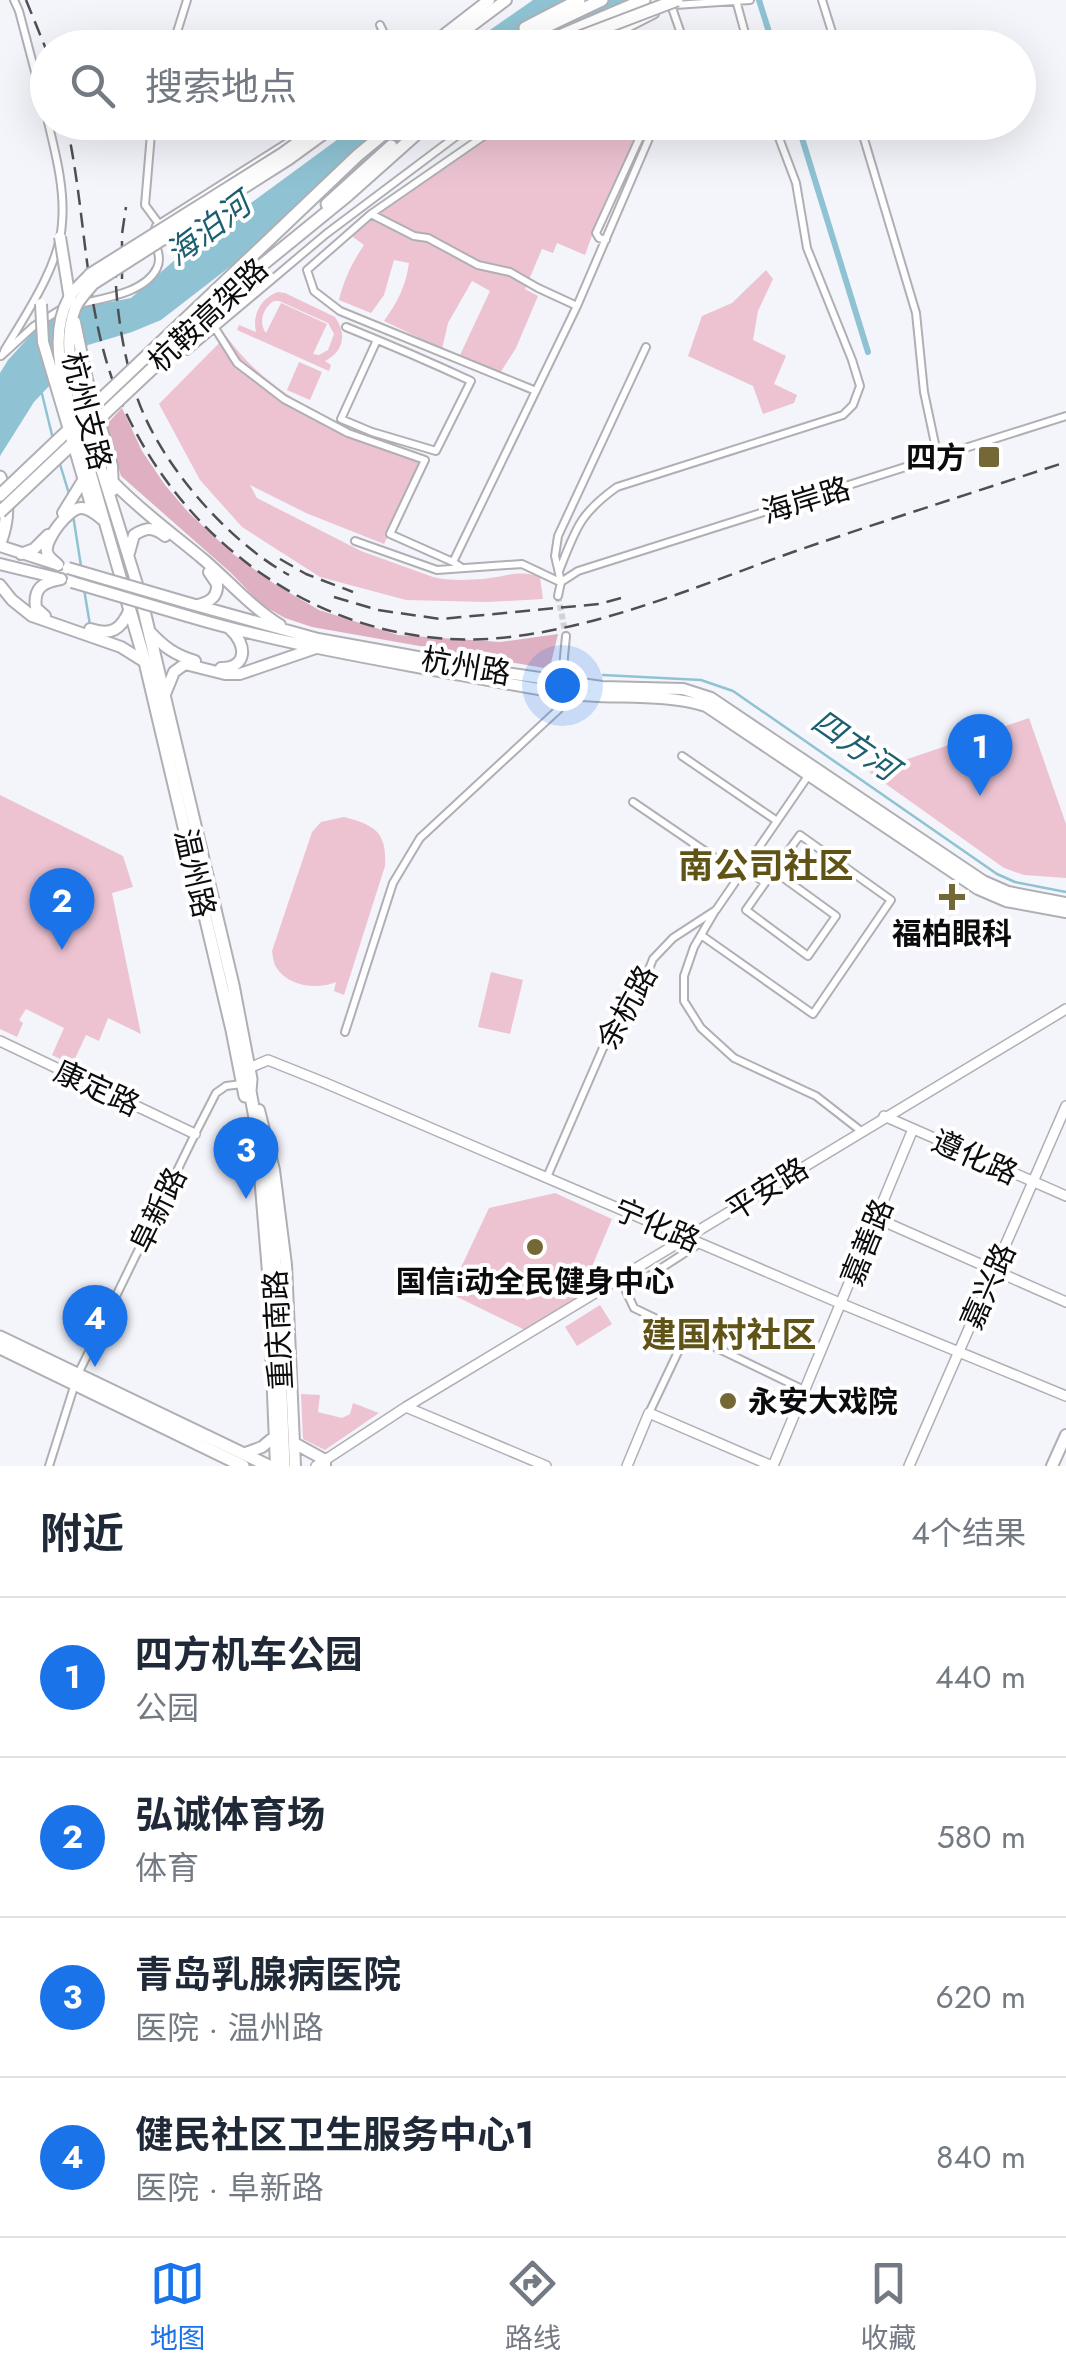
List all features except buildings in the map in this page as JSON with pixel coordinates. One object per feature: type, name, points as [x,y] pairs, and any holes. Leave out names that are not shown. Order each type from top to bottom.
[{"type":"main road","points":[[450,30],[490,0]]},
{"type":"main road","points":[[466,30],[506,0]]},
{"type":"main road","points":[[525,30],[579,0]]},
{"type":"main road","points":[[539,30],[602,0]]},
{"type":"main road","points":[[573,30],[644,0]]},
{"type":"main road","points":[[598,30],[672,2]]},
{"type":"main road","name":"杭州支路","points":[[140,594],[112,500],[60,367],[59,329],[69,298],[90,274],[301,140]]},
{"type":"main road","name":"杭州支路","points":[[124,590],[104,521],[71,361],[68,338],[76,306],[94,284],[315,140]]},
{"type":"main road","points":[[346,167],[373,140]]},
{"type":"main road","name":"杭鞍高架路","points":[[0,495],[377,140]]},
{"type":"main road","name":"杭鞍高架路","points":[[0,512],[398,140]]},
{"type":"main road","points":[[262,265],[410,140]]},
{"type":"main road","points":[[60,237],[78,340],[91,453],[82,485],[46,548],[50,557],[63,566]]},
{"type":"main road","points":[[40,304],[43,342],[91,453],[114,483],[249,602],[294,633]]},
{"type":"main road","points":[[0,478],[8,509],[0,544]]},
{"type":"main road","points":[[112,500],[114,483]]},
{"type":"main road","points":[[82,485],[88,510]]},
{"type":"main road","points":[[21,554],[34,550],[75,508],[88,510],[104,521]]},
{"type":"main road","points":[[129,553],[134,534],[144,529],[157,530],[216,580],[214,597],[193,604]]},
{"type":"main road","name":"杭州路","points":[[0,544],[21,554],[294,633],[561,688]]},
{"type":"main road","name":"杭州路","points":[[0,564],[229,628],[316,648],[561,688],[692,692],[719,702],[978,889],[1006,901],[1066,912]]},
{"type":"main road","points":[[67,580],[48,581],[36,590],[35,603],[40,614],[108,633],[121,624],[130,610]]},
{"type":"main road","points":[[0,585],[32,616],[122,647],[145,662]]},
{"type":"main road","name":"温州路","points":[[124,590],[274,1170],[286,1265],[295,1466]]},
{"type":"main road","name":"温州路","points":[[140,594],[232,985],[268,1194]]},
{"type":"main road","points":[[150,632],[177,656],[226,668],[238,662],[243,648],[229,628]]},
{"type":"main road","points":[[165,694],[174,672],[185,664],[240,674],[316,648]]},
{"type":"main road","name":"杭州路","points":[[812,770],[983,882],[1016,894],[1066,903]]},
{"type":"main road","name":"温州路","points":[[248,1077],[268,1272],[272,1466]]},
{"type":"main road","name":"温州路","points":[[258,1157],[268,1194]]},
{"type":"main road","name":"重庆南路","points":[[268,1194],[276,1271],[284,1466]]},
{"type":"main road","points":[[0,1336],[228,1461],[243,1460],[274,1436]]},
{"type":"main road","points":[[0,1348],[76,1379],[243,1460],[272,1466]]},
{"type":"main road","points":[[1052,1466],[1066,1434]]},
{"type":"main road","points":[[294,1442],[322,1464]]},
{"type":"street","points":[[14,0],[30,53]]},
{"type":"street","points":[[178,30],[187,0]]},
{"type":"street","points":[[736,0],[744,30]]},
{"type":"street","points":[[621,30],[672,2],[749,0]]},
{"type":"street","points":[[822,0],[831,30]]},
{"type":"street","points":[[672,2],[681,30]]},
{"type":"street","points":[[380,24],[383,30]]},
{"type":"street","points":[[40,304],[63,222],[52,140]]},
{"type":"street","points":[[151,140],[146,204],[159,224]]},
{"type":"street","points":[[0,357],[34,326],[62,308],[134,289],[158,266],[154,230],[159,224],[290,140]]},
{"type":"street","points":[[187,352],[326,234],[451,140]]},
{"type":"street","points":[[478,140],[371,214],[307,270],[314,291],[340,311],[536,391]]},
{"type":"street","points":[[606,240],[596,233],[638,140]]},
{"type":"street","points":[[453,562],[577,306],[648,140]]},
{"type":"street","points":[[559,571],[586,513],[617,487],[843,415],[853,405],[860,386],[807,248],[796,183],[779,140]]},
{"type":"street","points":[[864,140],[916,313],[924,392],[938,458]]},
{"type":"street","points":[[371,214],[478,265],[510,272],[577,306]]},
{"type":"street","points":[[0,357],[47,274]]},
{"type":"street","points":[[346,327],[471,381],[436,451],[340,419],[376,340]]},
{"type":"street","points":[[215,328],[237,363],[284,399],[348,433],[425,460],[390,534],[462,568]]},
{"type":"street","points":[[558,596],[558,536],[646,347]]},
{"type":"street","points":[[432,363],[437,350]]},
{"type":"street","name":"海岸路","points":[[561,582],[578,572],[1066,416]]},
{"type":"street","points":[[354,542],[437,570],[522,564],[561,582]]},
{"type":"street","points":[[345,1032],[393,883],[420,838],[559,709],[566,636]]},
{"type":"street","points":[[682,756],[778,822]]},
{"type":"street","name":"余杭路","points":[[547,1178],[603,1048],[626,1020],[653,958],[673,938],[716,910],[812,770]]},
{"type":"street","points":[[633,802],[765,883]]},
{"type":"street","points":[[701,935],[813,1014],[891,900],[800,835],[765,883],[746,910],[808,956],[836,916],[774,871]]},
{"type":"street","points":[[716,910],[694,947],[684,976],[684,1001],[701,1028],[734,1058],[816,1096],[861,1131]]},
{"type":"street","name":"平安路","points":[[322,1464],[406,1407],[1066,1009]]},
{"type":"street","name":"康定路","points":[[0,1042],[194,1134]]},
{"type":"street","name":"宁化路","points":[[248,1077],[268,1060],[1066,1396]]},
{"type":"street","name":"阜新路","points":[[48,1466],[76,1379],[194,1134],[216,1093],[248,1077]]},
{"type":"street","name":"嘉兴路","points":[[909,1466],[1066,1106]]},
{"type":"street","name":"遵化路","points":[[884,1116],[1066,1196]]},
{"type":"street","name":"嘉善路","points":[[773,1466],[912,1129]]},
{"type":"street","points":[[876,1218],[1066,1302]]},
{"type":"street","points":[[700,1243],[626,1291],[634,1308],[805,1391]]},
{"type":"street","points":[[627,1466],[686,1332]]},
{"type":"street","points":[[406,1407],[546,1466]]},
{"type":"street","points":[[649,1414],[773,1466]]},
{"type":"shaded area","points":[[481,140],[637,140],[603,230],[595,227],[585,255],[557,243],[553,253],[542,249],[525,289],[538,296],[516,348],[500,373],[460,355],[490,291],[472,281],[448,323],[442,349],[384,321],[400,294],[409,263],[394,260],[384,295],[371,313],[339,300],[364,245],[350,235]]},
{"type":"shaded area","points":[[766,270],[773,279],[758,311],[753,340],[786,356],[774,384],[797,395],[794,403],[763,414],[753,386],[688,356],[702,316],[732,303]]},
{"type":"shaded area","points":[[285,293],[335,317],[342,342],[325,361],[331,365],[329,371],[237,330],[239,325],[256,332],[257,313],[272,295]],"holes":[[[279,301],[328,323],[334,334],[328,350],[313,354],[327,324],[281,303],[266,333],[262,324],[265,311]]]},
{"type":"shaded area","points":[[226,336],[267,379],[291,397],[342,425],[425,460],[384,544],[306,513],[250,485],[257,498],[361,551],[433,577],[540,577],[543,599],[406,600],[320,577],[242,527],[200,480],[159,404]]},
{"type":"shaded area","points":[[299,362],[322,372],[310,400],[287,390]]},
{"type":"shaded area","points":[[122,408],[142,451],[188,512],[233,554],[276,585],[319,610],[398,635],[500,642],[558,634],[551,663],[544,668],[312,627],[262,605],[121,476],[106,425]]},
{"type":"shaded area","points":[[1029,718],[1066,824],[1066,878],[1024,875],[1004,868],[869,772]]},
{"type":"shaded area","points":[[0,795],[123,856],[133,887],[112,893],[141,1034],[108,1018],[99,1041],[86,1035],[72,1065],[52,1055],[64,1028],[26,1009],[19,1020],[23,1023],[17,1037],[0,1029]]},
{"type":"shaded area","points":[[344,817],[377,832],[384,845],[385,866],[344,995],[334,991],[336,982],[312,986],[288,979],[276,967],[272,951],[312,832],[321,822]]},
{"type":"shaded area","points":[[491,972],[523,980],[510,1034],[478,1027]]},
{"type":"shaded area","name":"国信i动全民健身中心","points":[[555,1193],[612,1219],[588,1276],[595,1289],[525,1330],[449,1293],[489,1208]]},
{"type":"shaded area","points":[[600,1305],[612,1324],[577,1346],[565,1327]]},
{"type":"shaded area","points":[[301,1394],[320,1395],[318,1412],[342,1418],[350,1414],[353,1403],[379,1413],[325,1450],[303,1439]]},
{"type":"water","points":[[533,0],[630,0],[570,30],[490,30]]},
{"type":"water","name":"海泊河","points":[[337,140],[402,140],[161,320],[88,345],[34,402],[0,456],[0,373],[8,360],[40,325],[59,312],[131,298],[184,252]]},
{"type":"waterway","name":"四方河","points":[[759,0],[768,30]]},
{"type":"waterway","name":"四方河","points":[[803,140],[868,352]]},
{"type":"waterway","points":[[42,394],[53,439]]},
{"type":"waterway","points":[[59,461],[70,497]]},
{"type":"waterway","points":[[73,515],[81,566]]},
{"type":"waterway","points":[[84,589],[90,625]]},
{"type":"waterway","name":"四方河","points":[[603,675],[701,680],[733,691],[997,874],[1015,882],[1066,892]]},
{"type":"tunnel","points":[[558,596],[566,636]]},
{"type":"railway","points":[[26,0],[38,30]]},
{"type":"railway","points":[[70,140],[98,330],[119,397],[147,453],[184,503],[226,546],[275,583],[329,611],[386,630],[447,639],[510,637],[583,623],[1066,462]]},
{"type":"railway","points":[[122,279],[126,207]]},
{"type":"railway","points":[[115,263],[118,312],[127,359],[135,391],[159,444],[219,520],[242,542],[289,575]]},
{"type":"railway","points":[[280,559],[353,592]]},
{"type":"railway","points":[[334,597],[378,610],[441,619],[599,604],[625,597]]},
{"type":"place","name":"四方","points":[[989,457]]},
{"type":"place","name":"四方机车公园","points":[[980,796]]},
{"type":"place","name":"福柏眼科","points":[[952,897]]},
{"type":"place","name":"弘诚体育场","points":[[62,950]]},
{"type":"place","name":"青岛乳腺病医院","points":[[246,1199]]},
{"type":"place","name":"国信i动全民健身中心","points":[[535,1247]]},
{"type":"place","name":"健民社区卫生服务中心1","points":[[95,1367]]},
{"type":"place","name":"永安大戏院","points":[[728,1401]]},
{"type":"district","name":"南公司社区","points":[[766,866]]},
{"type":"district","name":"建国村社区","points":[[729,1335]]}]
